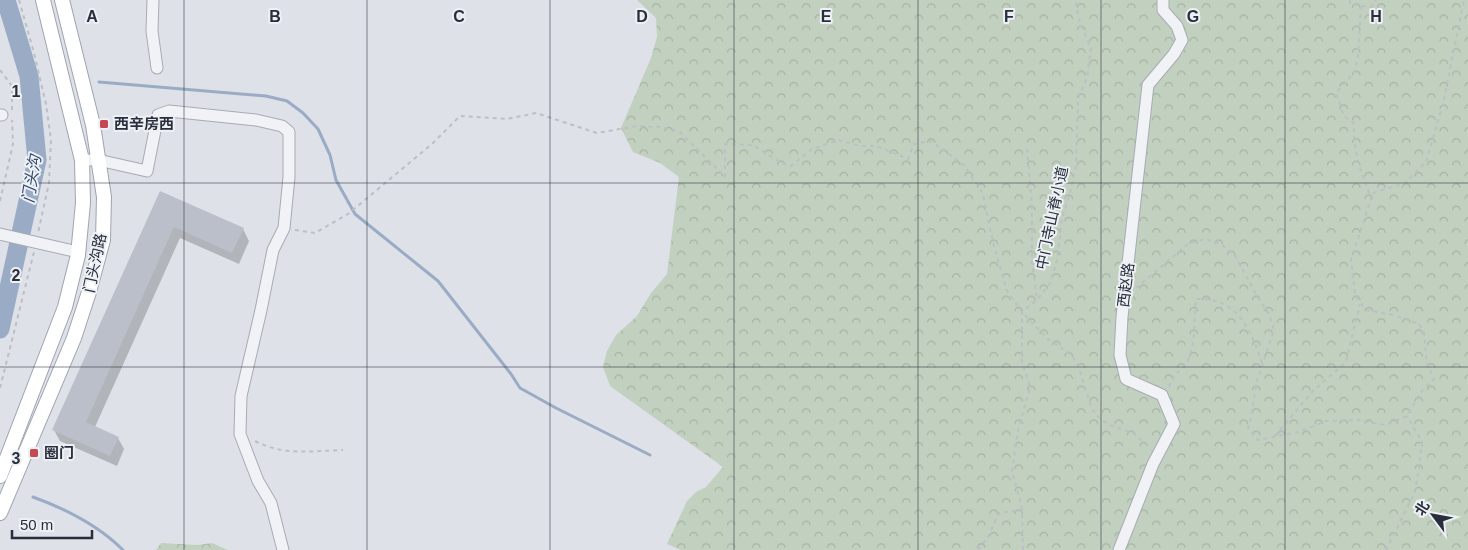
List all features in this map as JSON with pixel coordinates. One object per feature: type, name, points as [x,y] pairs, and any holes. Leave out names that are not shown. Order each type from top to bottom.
[{"type":"main road","name":"门头沟路","points":[[0,476],[65,307],[78,252],[83,203],[82,160],[43,0]]},
{"type":"main road","name":"门头沟路","points":[[0,513],[74,338],[89,292],[102,240],[104,197],[98,160],[85,91],[62,0]]},
{"type":"street","points":[[153,0],[152,31],[157,68]]},
{"type":"street","name":"西赵路","points":[[1162,395],[1126,379],[1120,355],[1148,85],[1174,54],[1182,40],[1177,26],[1163,10],[1163,0]]},
{"type":"street","points":[[82,160],[98,160],[147,171],[158,115],[170,111],[256,120],[282,126],[289,132],[290,177],[284,228],[273,250],[241,396],[240,434],[258,481],[271,503],[283,550]]},
{"type":"street","points":[[0,234],[78,252]]},
{"type":"street","points":[[1119,550],[1153,464],[1174,424],[1162,395]]},
{"type":"path","points":[[0,388],[49,183],[51,140],[46,104],[19,0]]},
{"type":"path","name":"中门寺山脊小道","points":[[1022,312],[1036,300],[1050,283],[1057,261],[1062,218],[1076,164],[1078,98],[1088,78],[1091,48],[1080,23],[1075,0]]},
{"type":"path","points":[[1350,0],[1350,4],[1371,7],[1376,0]]},
{"type":"path","points":[[1125,294],[1134,290],[1188,244],[1205,239],[1221,244],[1236,256],[1257,296],[1269,314],[1274,330],[1257,381],[1248,428],[1258,440],[1298,432],[1326,421],[1358,420],[1385,426],[1407,416],[1422,392],[1434,379],[1427,364],[1424,333],[1419,324],[1394,315],[1366,310],[1356,296],[1351,260],[1373,193],[1405,183],[1426,162],[1443,104],[1464,0]]},
{"type":"path","points":[[1361,6],[1358,56],[1355,71],[1336,92],[1344,116],[1354,123],[1353,141],[1359,168],[1371,198]]},
{"type":"path","points":[[0,70],[12,86],[13,144],[0,201]]},
{"type":"path","points":[[284,228],[314,233],[348,214],[432,144],[460,116],[507,119],[536,113],[598,133],[638,126],[659,126],[679,131],[724,177],[725,144],[753,145],[781,163],[791,166],[812,149],[838,140],[860,146],[876,146],[908,159],[914,144],[932,141],[964,166],[983,194],[993,244],[1007,291],[1022,312],[1048,339],[1072,355],[1078,366],[1092,409],[1100,419],[1112,426],[1133,433],[1148,446],[1153,464]]},
{"type":"path","points":[[1027,149],[1032,207],[1032,262],[1036,300]]},
{"type":"path","points":[[1162,395],[1170,386],[1173,377],[1186,364],[1193,347],[1196,330],[1194,316],[1196,299],[1210,298],[1222,302],[1235,312],[1252,335],[1263,366]]},
{"type":"path","points":[[1275,436],[1313,391],[1346,362],[1360,303]]},
{"type":"path","points":[[1022,312],[1022,362],[1030,387],[1018,431],[1012,471],[1022,510],[1023,550]]},
{"type":"path","points":[[1386,550],[1414,494],[1419,470],[1422,442],[1407,416]]},
{"type":"path","points":[[240,434],[276,450],[297,452],[343,450]]},
{"type":"path","points":[[978,550],[988,537],[1000,513],[1022,510]]},
{"type":"green space","points":[[637,0],[1468,0],[1468,550],[681,550],[667,544],[687,501],[696,492],[706,487],[723,467],[610,386],[603,367],[607,351],[616,335],[637,316],[651,293],[667,274],[679,177],[660,163],[633,152],[621,128],[651,58],[657,37],[656,18]]},
{"type":"green space","points":[[161,543],[198,545],[212,543],[228,550],[156,550]]},
{"type":"building","points":[[160,191],[244,228],[232,253],[174,227],[86,422],[119,437],[110,456],[52,430]]},
{"type":"waterway","name":"门头沟","points":[[0,329],[37,160],[29,76],[6,0]]},
{"type":"waterway","points":[[99,82],[266,96],[287,101],[303,113],[318,129],[330,155],[336,180],[355,214],[438,281],[520,388],[650,455]]},
{"type":"waterway","points":[[33,497],[92,525],[123,550]]},
{"type":"place","name":"西辛房西","points":[[104,124]]},
{"type":"place","name":"圈门","points":[[34,453]]}]
